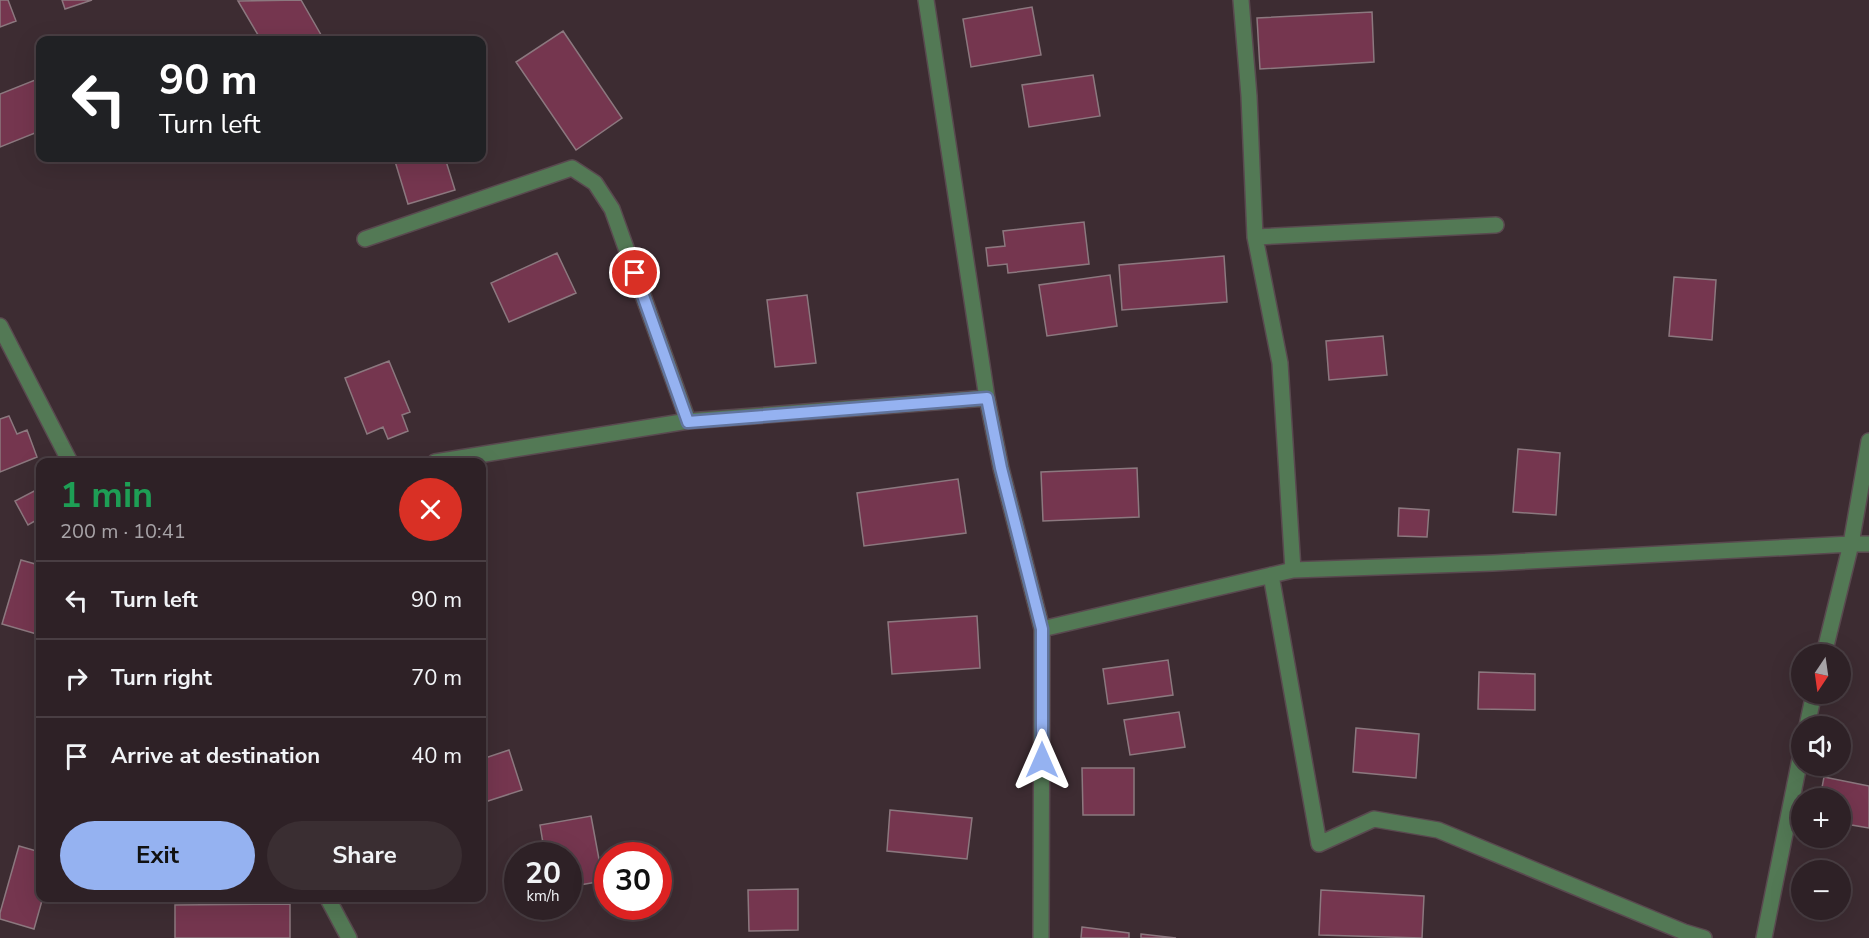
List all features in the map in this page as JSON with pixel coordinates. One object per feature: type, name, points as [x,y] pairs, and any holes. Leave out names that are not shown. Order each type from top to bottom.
[{"type":"street","points":[[926,0],[987,398],[1001,468],[1042,629],[1041,938]]},
{"type":"street","points":[[1242,0],[1255,237],[1281,363],[1293,570]]},
{"type":"street","points":[[365,239],[572,168],[595,183],[612,209],[688,422]]},
{"type":"street","points":[[1255,237],[1496,225]]},
{"type":"street","points":[[0,326],[68,458]]},
{"type":"street","points":[[460,458],[688,422],[987,398]]},
{"type":"street","points":[[1826,644],[1851,544],[1869,441]]},
{"type":"street","points":[[1042,629],[1293,570],[1493,563],[1869,544]]},
{"type":"street","points":[[1271,575],[1319,844],[1374,819],[1438,830],[1684,932],[1704,938]]},
{"type":"street","points":[[1764,938],[1797,776]]},
{"type":"street","points":[[330,902],[349,938]]},
{"type":"building","points":[[0,0],[8,0],[16,21],[0,27]]},
{"type":"building","points":[[62,0],[92,0],[65,9]]},
{"type":"building","points":[[301,0],[322,36],[259,36],[238,1]]},
{"type":"building","points":[[1032,7],[1041,55],[971,67],[963,19]]},
{"type":"building","points":[[1372,12],[1374,62],[1260,69],[1257,18]]},
{"type":"building","points":[[563,31],[622,118],[576,150],[516,62]]},
{"type":"building","points":[[1093,75],[1100,116],[1029,127],[1022,85]]},
{"type":"building","points":[[36,80],[36,133],[0,147],[0,94]]},
{"type":"building","points":[[395,162],[446,162],[455,190],[408,204]]},
{"type":"building","points":[[1084,222],[1089,264],[1008,273],[1007,264],[988,266],[986,248],[1005,246],[1003,231]]},
{"type":"building","points":[[557,253],[576,293],[509,322],[491,283]]},
{"type":"building","points":[[1224,256],[1227,302],[1122,310],[1119,265]]},
{"type":"building","points":[[1110,275],[1117,326],[1047,336],[1039,285]]},
{"type":"building","points":[[1674,277],[1716,280],[1712,340],[1669,336]]},
{"type":"building","points":[[807,295],[816,363],[775,367],[767,300]]},
{"type":"building","points":[[1383,336],[1387,375],[1329,380],[1326,341]]},
{"type":"building","points":[[389,361],[410,412],[402,415],[408,431],[388,439],[383,427],[367,434],[345,378]]},
{"type":"building","points":[[9,416],[17,434],[27,430],[37,457],[0,472],[0,419]]},
{"type":"building","points":[[1518,449],[1560,453],[1556,515],[1513,512]]},
{"type":"building","points":[[1137,468],[1139,517],[1043,521],[1041,472]]},
{"type":"building","points":[[958,479],[966,533],[864,546],[857,493]]},
{"type":"building","points":[[36,490],[36,520],[28,525],[15,501]]},
{"type":"building","points":[[1399,508],[1429,510],[1427,537],[1398,536]]},
{"type":"building","points":[[21,560],[36,564],[36,634],[2,624]]},
{"type":"building","points":[[977,616],[980,668],[892,674],[888,622]]},
{"type":"building","points":[[1168,660],[1173,695],[1108,704],[1103,669]]},
{"type":"building","points":[[1479,672],[1535,674],[1535,710],[1478,709]]},
{"type":"building","points":[[1179,712],[1185,747],[1130,755],[1124,720]]},
{"type":"building","points":[[1356,728],[1419,734],[1416,778],[1353,772]]},
{"type":"building","points":[[509,750],[522,790],[486,802],[486,758]]},
{"type":"building","points":[[1082,768],[1134,768],[1134,815],[1083,815]]},
{"type":"building","points":[[1824,777],[1869,786],[1869,828],[1851,825],[1851,788],[1822,788]]},
{"type":"building","points":[[890,810],[972,818],[967,859],[887,851]]},
{"type":"building","points":[[591,816],[596,842],[594,883],[582,885],[582,842],[543,842],[540,825]]},
{"type":"building","points":[[19,846],[36,851],[36,902],[42,902],[34,929],[0,919]]},
{"type":"building","points":[[798,889],[798,930],[749,931],[748,890]]},
{"type":"building","points":[[1321,890],[1424,896],[1422,938],[1319,935]]},
{"type":"building","points":[[290,904],[290,938],[175,938],[175,905]]},
{"type":"building","points":[[1082,927],[1129,933],[1129,938],[1081,938]]},
{"type":"building","points":[[1141,934],[1176,938],[1141,938]]},
{"type":"route","points":[[635,273],[688,422],[987,398],[1001,468],[1042,629],[1042,760]]}]
